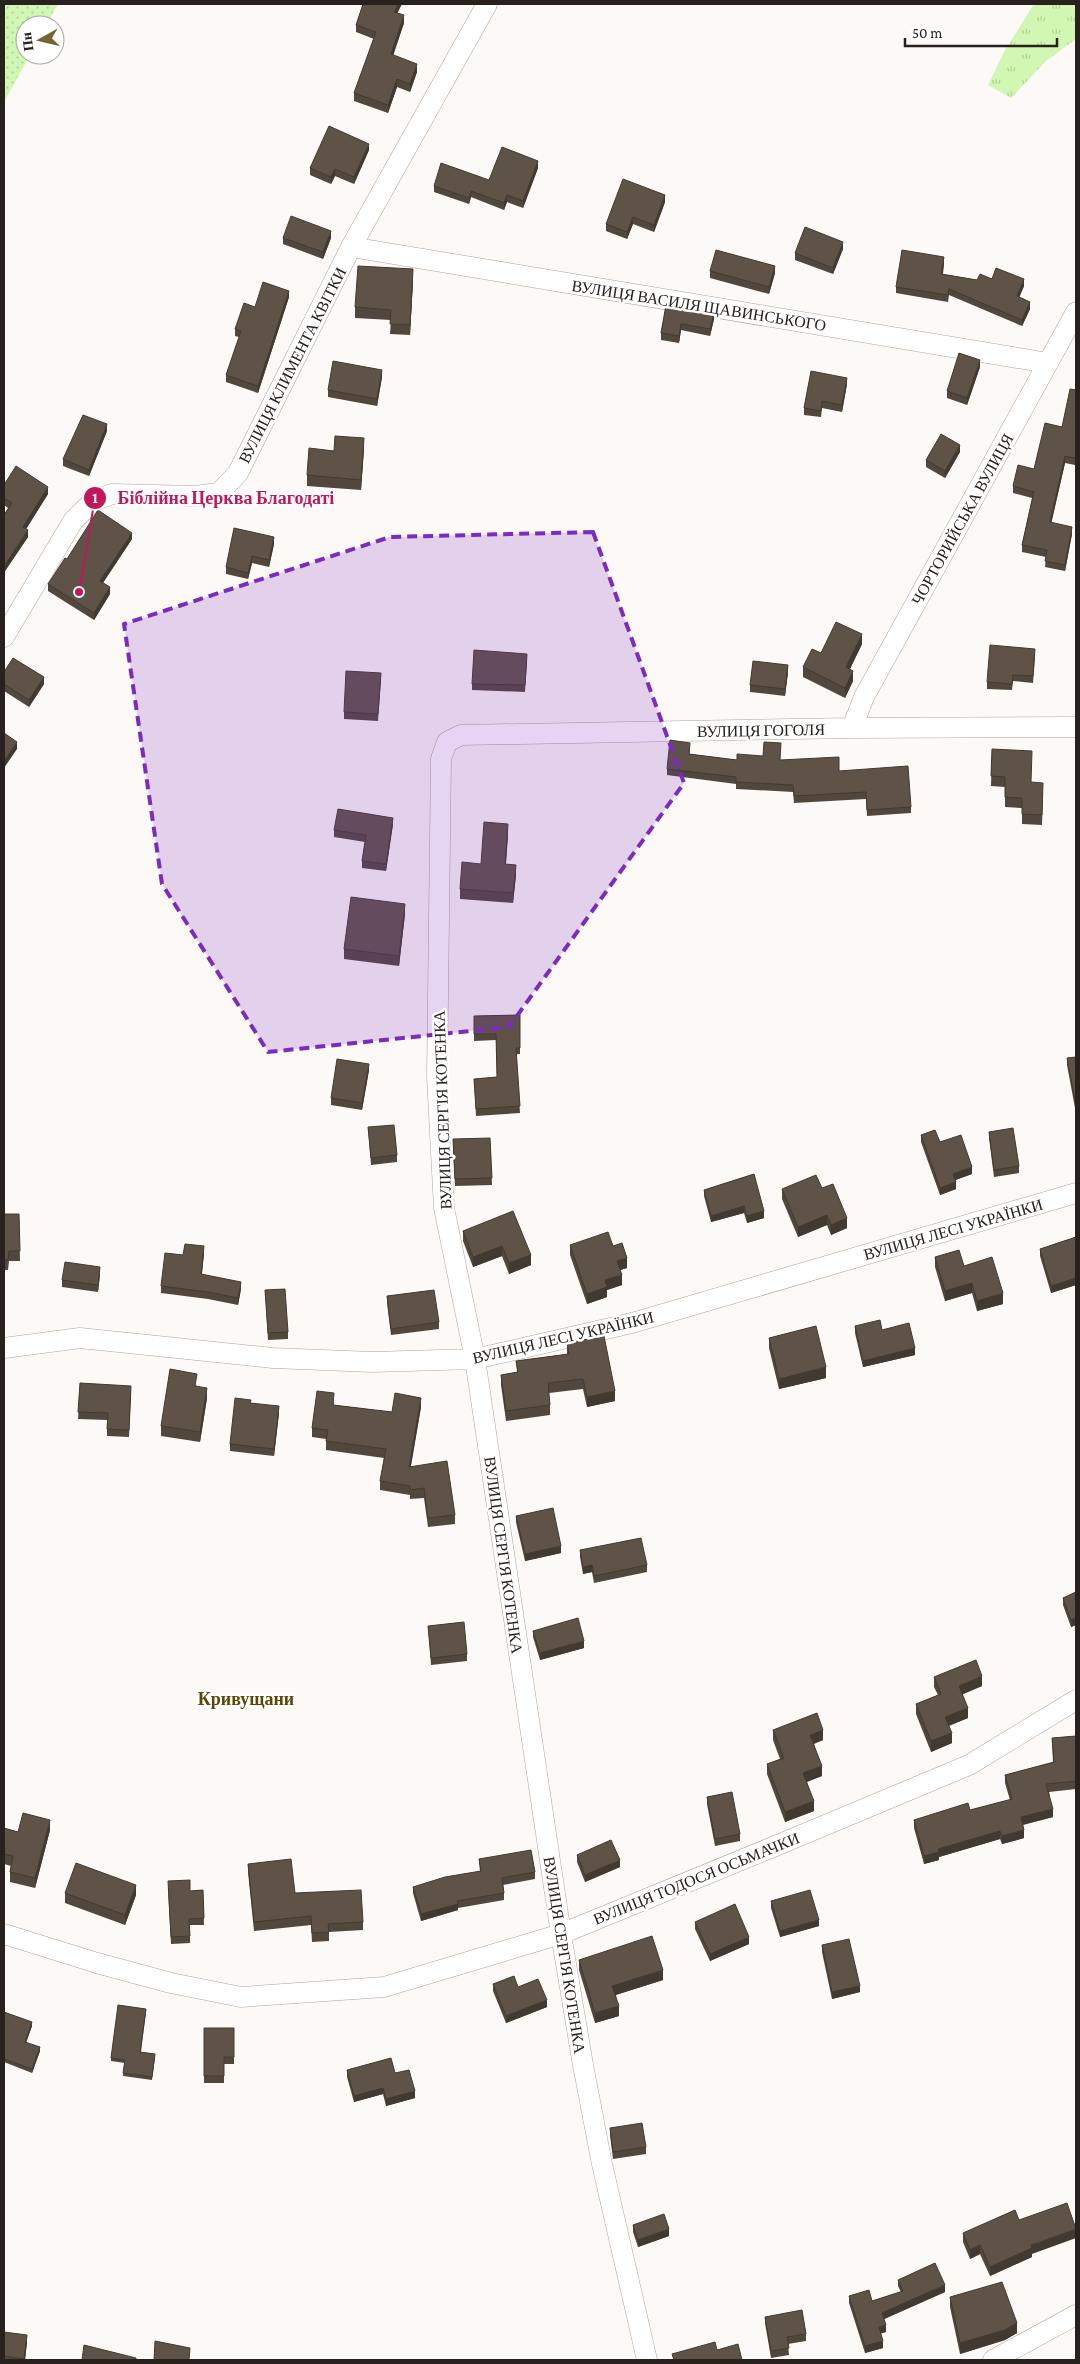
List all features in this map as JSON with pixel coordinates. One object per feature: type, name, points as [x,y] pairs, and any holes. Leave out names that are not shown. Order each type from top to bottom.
[{"type":"street","name":"ВУЛИЦЯ КЛИМЕНТА КВІТКИ","points":[[4,637],[73,521],[93,501],[112,494],[195,496],[219,493],[238,473],[351,247],[487,4]]},
{"type":"street","name":"ВУЛИЦЯ ВАСИЛЯ ЩАВИНСЬКОГО","points":[[351,247],[1048,364]]},
{"type":"street","name":"ЧОРТОРИЙСЬКА ВУЛИЦЯ","points":[[852,728],[864,698],[1076,312]]},
{"type":"street","name":"ВУЛИЦЯ ГОГОЛЯ","points":[[447,742],[461,735],[852,728],[1076,727]]},
{"type":"street","name":"ВУЛИЦЯ СЕРГІЯ КОТЕНКА","points":[[447,742],[441,759],[437,1078],[444,1208],[475,1359],[561,1934],[599,2147],[647,2360]]},
{"type":"street","name":"ВУЛИЦЯ ЛЕСІ УКРАЇНКИ","points":[[4,1348],[80,1338],[273,1358],[372,1362],[475,1359],[632,1323],[1076,1193]]},
{"type":"street","name":"ВУЛИЦЯ ТОДОСЯ ОСЬМАЧКИ","points":[[4,1934],[143,1976],[240,1997],[384,1987],[561,1934],[969,1765],[1076,1700]]},
{"type":"street","points":[[993,2360],[1076,2315]]},
{"type":"highlighted area","points":[[593,532],[684,783],[509,1027],[268,1052],[162,884],[124,624],[390,537]]},
{"type":"green space","points":[[4,4],[58,4],[52,15],[15,15],[15,65],[24,65],[4,102]]},
{"type":"green space","points":[[1034,4],[1076,4],[1076,39],[1046,61],[1011,98],[988,85],[1004,52]]},
{"type":"building","points":[[363,4],[398,4],[394,12],[404,15],[391,54],[417,64],[410,84],[397,79],[388,105],[354,93],[376,32],[356,25]]},
{"type":"building","points":[[329,126],[369,144],[354,177],[335,169],[331,177],[310,168]]},
{"type":"building","points":[[502,147],[538,161],[523,201],[507,195],[504,203],[471,191],[469,198],[434,186],[441,163],[489,180]]},
{"type":"building","points":[[623,179],[665,195],[654,225],[633,217],[627,232],[606,224]]},
{"type":"building","points":[[291,216],[331,231],[323,252],[283,238]]},
{"type":"building","points":[[805,227],[843,242],[833,268],[795,253]]},
{"type":"building","points":[[716,250],[775,266],[769,287],[710,271]]},
{"type":"building","points":[[902,250],[944,257],[941,274],[977,280],[980,274],[992,279],[996,268],[1024,279],[1017,296],[1030,302],[1022,320],[949,289],[948,295],[896,287]]},
{"type":"building","points":[[358,266],[413,269],[410,325],[390,324],[391,310],[355,307]]},
{"type":"building","points":[[263,282],[289,291],[258,386],[226,375],[241,331],[235,329],[244,303],[255,307]]},
{"type":"building","points":[[666,305],[714,313],[710,329],[681,324],[679,336],[661,333]]},
{"type":"building","points":[[959,353],[980,360],[967,398],[947,391]]},
{"type":"building","points":[[333,361],[382,370],[377,399],[328,390]]},
{"type":"building","points":[[811,371],[847,378],[842,405],[822,401],[821,411],[804,408]]},
{"type":"building","points":[[1070,389],[1076,390],[1076,453],[1075,458],[1065,456],[1050,522],[1072,527],[1065,565],[1045,561],[1047,550],[1022,545],[1034,492],[1013,486],[1018,465],[1034,469],[1045,423],[1062,427]]},
{"type":"building","points":[[83,415],[107,424],[89,470],[63,459]]},
{"type":"building","points":[[941,434],[960,445],[945,471],[926,460]]},
{"type":"building","points":[[335,436],[364,438],[361,480],[307,475],[309,448],[334,451]]},
{"type":"building","points":[[16,466],[48,487],[23,527],[28,530],[5,565],[4,515],[12,503],[4,498],[4,485]]},
{"type":"building","points":[[98,510],[132,533],[100,581],[110,587],[94,613],[48,584],[65,558],[67,559]]},
{"type":"building","points":[[234,528],[274,537],[269,560],[252,556],[248,573],[226,567]]},
{"type":"building","points":[[836,622],[862,634],[846,667],[853,671],[845,688],[803,667],[812,649],[821,653]]},
{"type":"building","points":[[990,645],[1035,649],[1033,676],[1013,675],[1012,684],[987,682]]},
{"type":"building","points":[[474,650],[527,654],[525,685],[472,684]]},
{"type":"building","points":[[13,658],[44,677],[29,700],[4,684],[4,672]]},
{"type":"building","points":[[753,661],[788,665],[785,689],[750,685]]},
{"type":"building","points":[[346,671],[381,673],[378,714],[344,712]]},
{"type":"building","points":[[4,733],[17,742],[4,761]]},
{"type":"building","points":[[670,740],[690,743],[689,754],[737,760],[737,754],[763,756],[764,742],[781,743],[780,760],[839,757],[839,771],[908,766],[911,807],[867,810],[866,792],[794,796],[793,785],[736,782],[736,777],[667,769]]},
{"type":"building","points":[[992,749],[1032,751],[1031,782],[1043,783],[1042,815],[1022,814],[1022,798],[1005,797],[1005,777],[991,776]]},
{"type":"building","points":[[338,809],[393,818],[386,864],[362,861],[366,835],[334,830]]},
{"type":"building","points":[[484,822],[508,824],[505,864],[516,865],[513,893],[460,889],[462,862],[481,864]]},
{"type":"building","points":[[351,897],[405,904],[399,956],[344,949]]},
{"type":"building","points":[[520,1015],[520,1048],[516,1048],[520,1106],[476,1109],[474,1079],[497,1077],[496,1034],[474,1034],[474,1016]]},
{"type":"building","points":[[1076,1057],[1076,1101],[1075,1101],[1067,1058]]},
{"type":"building","points":[[337,1059],[369,1064],[362,1103],[331,1098]]},
{"type":"building","points":[[394,1125],[397,1155],[371,1158],[368,1127]]},
{"type":"building","points":[[1013,1128],[1019,1166],[994,1170],[989,1132]]},
{"type":"building","points":[[935,1130],[940,1142],[961,1135],[972,1167],[953,1174],[956,1182],[940,1188],[921,1135]]},
{"type":"building","points":[[490,1138],[492,1178],[455,1179],[453,1139]]},
{"type":"building","points":[[754,1174],[764,1211],[747,1216],[744,1206],[711,1216],[704,1190]]},
{"type":"building","points":[[816,1175],[822,1188],[833,1184],[847,1218],[831,1225],[827,1215],[798,1227],[782,1189]]},
{"type":"building","points":[[513,1211],[531,1255],[509,1263],[502,1246],[473,1257],[463,1231]]},
{"type":"building","points":[[4,1214],[19,1214],[20,1251],[9,1251],[8,1260],[4,1260]]},
{"type":"building","points":[[608,1232],[613,1246],[622,1243],[627,1258],[617,1261],[622,1275],[605,1280],[607,1287],[587,1294],[570,1245]]},
{"type":"building","points":[[1076,1237],[1076,1278],[1051,1286],[1040,1249]]},
{"type":"building","points":[[185,1244],[204,1246],[201,1274],[241,1282],[238,1298],[161,1286],[165,1253],[183,1255]]},
{"type":"building","points":[[959,1250],[964,1266],[992,1257],[1003,1293],[977,1301],[972,1283],[945,1291],[935,1257]]},
{"type":"building","points":[[65,1262],[100,1267],[98,1285],[62,1280]]},
{"type":"building","points":[[285,1289],[288,1332],[268,1333],[265,1290]]},
{"type":"building","points":[[434,1290],[439,1322],[391,1329],[387,1296]]},
{"type":"building","points":[[880,1320],[882,1330],[909,1323],[915,1348],[863,1361],[855,1326]]},
{"type":"building","points":[[816,1326],[826,1367],[779,1379],[769,1338]]},
{"type":"building","points":[[604,1336],[615,1391],[587,1397],[583,1379],[548,1383],[550,1405],[506,1411],[501,1375],[518,1372],[516,1361],[569,1354],[567,1343]]},
{"type":"building","points":[[170,1369],[197,1374],[195,1386],[207,1388],[200,1432],[161,1426]]},
{"type":"building","points":[[80,1383],[131,1386],[129,1430],[107,1429],[108,1413],[78,1412]]},
{"type":"building","points":[[317,1391],[334,1393],[333,1405],[392,1412],[395,1393],[421,1398],[409,1467],[447,1461],[455,1515],[428,1518],[424,1488],[410,1490],[410,1486],[380,1481],[386,1449],[326,1441],[328,1430],[312,1428]]},
{"type":"building","points":[[235,1398],[251,1400],[250,1403],[279,1406],[274,1449],[230,1444]]},
{"type":"building","points":[[553,1508],[561,1546],[525,1554],[516,1516]]},
{"type":"building","points":[[641,1538],[647,1565],[594,1576],[592,1565],[583,1567],[580,1550]]},
{"type":"building","points":[[1076,1592],[1076,1618],[1071,1620],[1063,1598]]},
{"type":"building","points":[[578,1618],[584,1641],[540,1653],[533,1631]]},
{"type":"building","points":[[464,1622],[467,1654],[431,1658],[428,1626]]},
{"type":"building","points":[[976,1660],[982,1676],[959,1686],[968,1708],[945,1717],[952,1733],[931,1741],[916,1704],[941,1694],[934,1677]]},
{"type":"building","points":[[817,1713],[823,1730],[810,1735],[822,1766],[803,1773],[814,1801],[785,1812],[767,1764],[784,1758],[773,1730]]},
{"type":"building","points":[[1076,1736],[1076,1781],[1046,1784],[1053,1809],[1021,1817],[1024,1830],[1002,1836],[1000,1831],[938,1849],[939,1852],[924,1856],[914,1820],[968,1803],[970,1810],[1012,1799],[1005,1775],[1054,1762],[1052,1738]]},
{"type":"building","points":[[732,1792],[740,1834],[715,1839],[707,1797]]},
{"type":"building","points":[[23,1813],[50,1820],[35,1878],[10,1872],[13,1856],[4,1854],[4,1828],[18,1832]]},
{"type":"building","points":[[611,1840],[620,1860],[585,1875],[577,1855]]},
{"type":"building","points":[[531,1850],[535,1872],[502,1878],[504,1893],[457,1901],[458,1904],[421,1914],[413,1887],[445,1877],[481,1871],[479,1859]]},
{"type":"building","points":[[291,1859],[295,1893],[361,1890],[363,1922],[328,1924],[329,1932],[312,1933],[311,1916],[254,1922],[248,1864]]},
{"type":"building","points":[[76,1863],[136,1885],[125,1915],[65,1893]]},
{"type":"building","points":[[190,1880],[190,1891],[203,1890],[204,1918],[189,1919],[190,1936],[171,1937],[168,1881]]},
{"type":"building","points":[[810,1890],[819,1920],[780,1931],[771,1901]]},
{"type":"building","points":[[735,1904],[749,1937],[710,1954],[695,1922]]},
{"type":"building","points":[[652,1936],[663,1970],[612,1986],[619,2006],[595,2013],[579,1960]]},
{"type":"building","points":[[849,1939],[860,1986],[832,1992],[822,1945]]},
{"type":"building","points":[[514,1976],[518,1987],[538,1979],[547,2000],[506,2016],[493,1984]]},
{"type":"building","points":[[118,2005],[146,2009],[140,2052],[155,2054],[152,2077],[123,2073],[125,2060],[111,2058]]},
{"type":"building","points":[[4,2012],[32,2022],[25,2042],[40,2047],[32,2069],[4,2059]]},
{"type":"building","points":[[204,2028],[234,2028],[234,2057],[224,2057],[224,2076],[204,2076]]},
{"type":"building","points":[[391,2058],[395,2073],[409,2070],[415,2091],[386,2099],[383,2088],[354,2096],[347,2070]]},
{"type":"building","points":[[642,2123],[646,2147],[613,2152],[610,2128]]},
{"type":"building","points":[[1067,2203],[1076,2229],[1031,2245],[1032,2248],[990,2267],[980,2245],[970,2250],[963,2233],[1015,2210],[1019,2220]]},
{"type":"building","points":[[664,2214],[669,2229],[638,2240],[633,2225]]},
{"type":"building","points":[[935,2263],[945,2285],[882,2313],[886,2325],[879,2327],[883,2341],[865,2346],[849,2296],[869,2290],[872,2301],[903,2291],[898,2280]]},
{"type":"building","points":[[1002,2282],[1017,2323],[1005,2330],[960,2343],[950,2297]]},
{"type":"building","points":[[802,2310],[806,2334],[787,2337],[789,2348],[771,2351],[765,2317]]},
{"type":"building","points":[[4,2332],[27,2335],[24,2359],[4,2356]]},
{"type":"building","points":[[155,2341],[190,2348],[189,2360],[154,2360]]},
{"type":"building","points":[[715,2342],[717,2350],[738,2344],[742,2360],[674,2360],[672,2354]]},
{"type":"building","points":[[84,2345],[136,2358],[136,2360],[82,2360]]},
{"type":"place","name":"Біблійна Церква Благодаті","points":[[79,592]]},
{"type":"district","name":"Кривущани","points":[[246,1699]]}]
